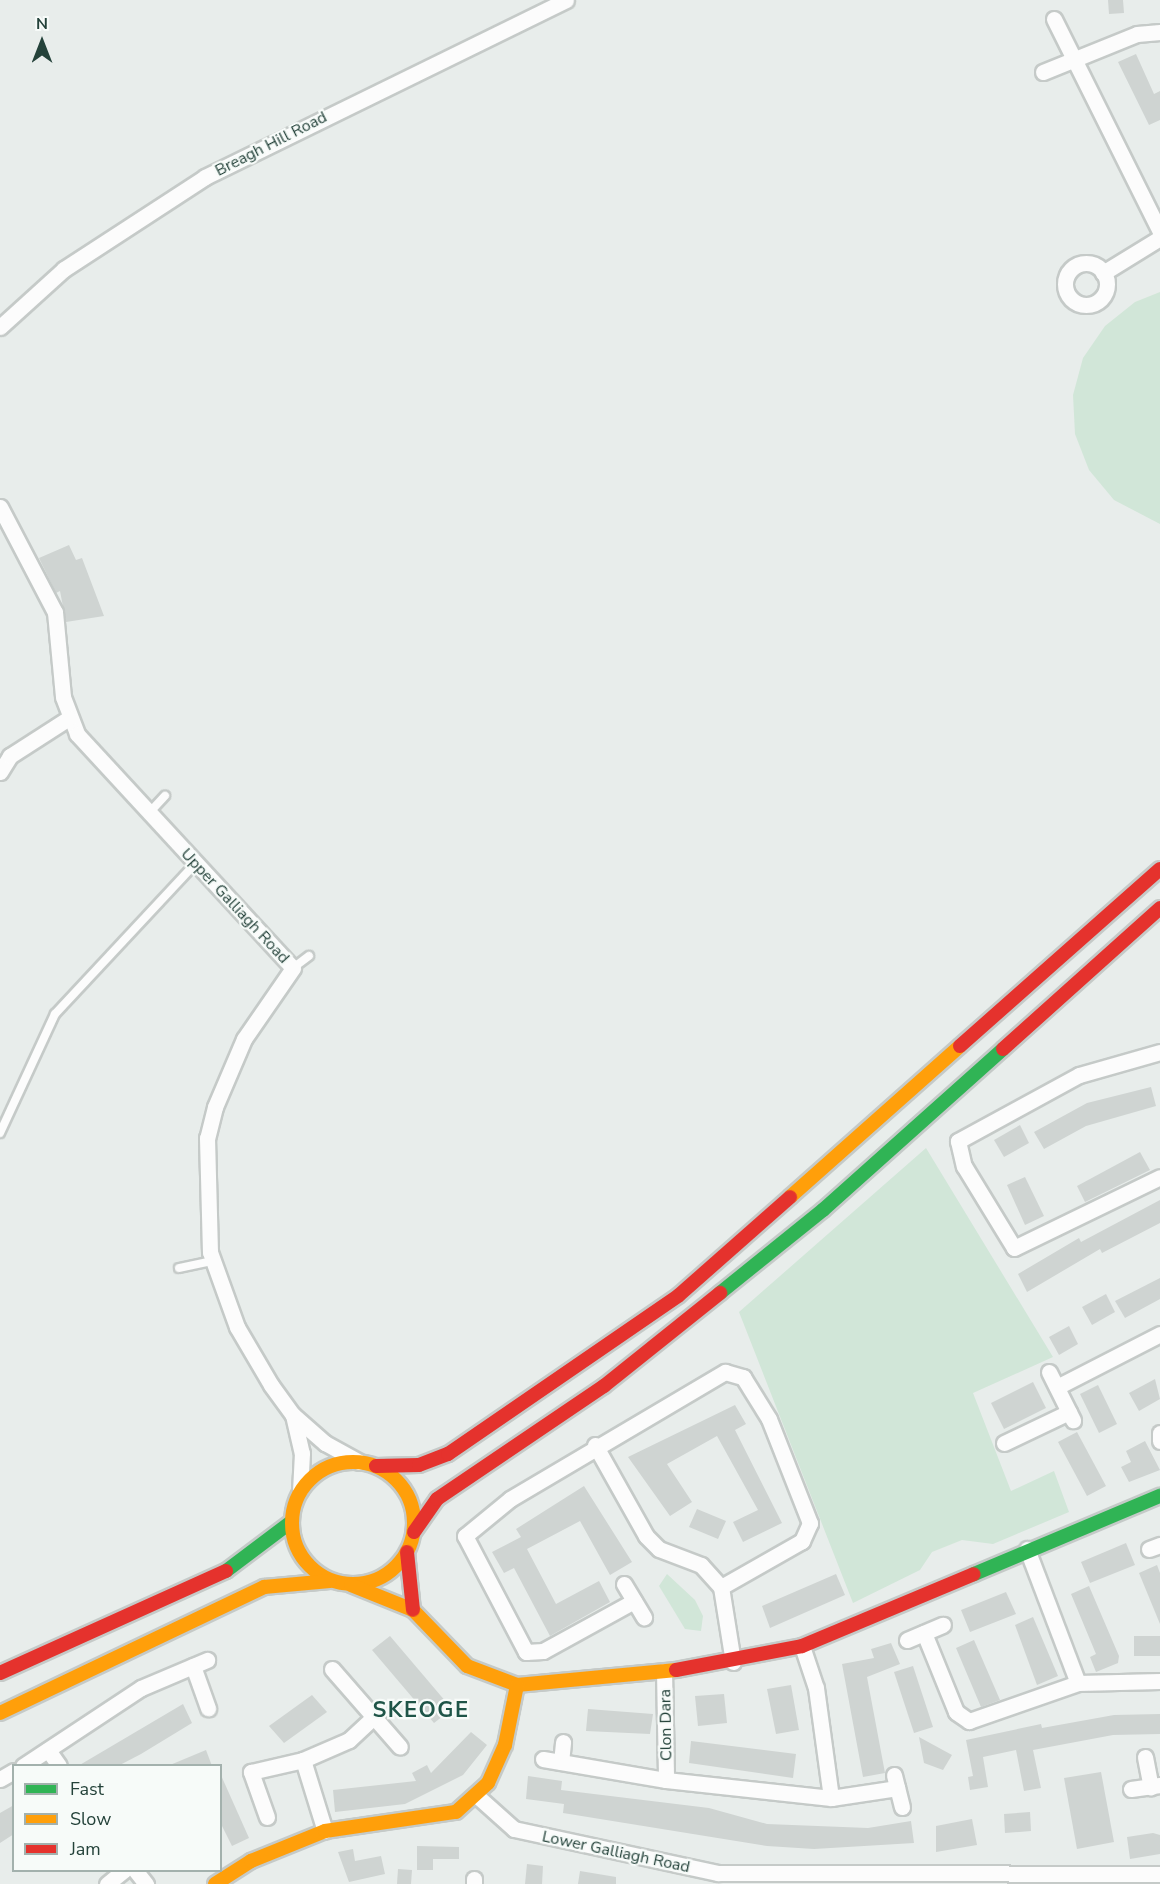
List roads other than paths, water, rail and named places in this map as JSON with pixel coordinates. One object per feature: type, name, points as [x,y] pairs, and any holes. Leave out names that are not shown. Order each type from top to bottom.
[{"type":"main road","points":[[330,1581],[301,1558],[291,1522],[300,1490],[325,1468],[359,1462],[376,1466],[419,1465],[448,1454],[679,1295],[1160,869]]},
{"type":"main road","points":[[351,1585],[384,1576],[407,1552],[414,1532],[437,1499],[604,1386],[824,1210],[1160,908]]},
{"type":"main road","points":[[376,1466],[406,1493],[414,1532]]},
{"type":"main road","points":[[0,1713],[264,1587],[330,1581],[351,1585],[413,1610],[467,1666],[517,1686],[734,1662],[802,1646],[1027,1549],[1160,1496]]},
{"type":"main road","points":[[0,1673],[235,1567],[291,1522]]},
{"type":"main road","points":[[407,1552],[413,1610]]},
{"type":"main road","points":[[215,1884],[251,1861],[325,1831],[422,1821],[456,1812],[488,1783],[506,1744],[517,1686]]},
{"type":"street","name":"Breagh Hill Road","points":[[0,327],[64,269],[206,177],[567,0]]},
{"type":"street","points":[[1054,19],[1160,232]]},
{"type":"street","points":[[1043,72],[1072,58],[1137,34],[1160,32]]},
{"type":"street","points":[[1103,273],[1160,238]]},
{"type":"street","name":"Upper Galliagh Road","points":[[0,507],[55,612],[69,718],[96,762],[293,968],[244,1039],[215,1107],[206,1173],[212,1261],[237,1327],[293,1415],[325,1443],[359,1462]]},
{"type":"street","points":[[0,772],[10,756],[69,718]]},
{"type":"street","points":[[1160,1052],[1079,1075],[958,1141],[964,1166],[1014,1248],[1160,1177]]},
{"type":"street","points":[[1057,1387],[1160,1334]]},
{"type":"street","points":[[634,1601],[543,1651],[526,1652],[471,1556],[465,1536],[510,1499],[596,1445],[724,1372],[743,1377],[769,1419],[809,1533],[721,1587]]},
{"type":"street","points":[[1004,1443],[1071,1416],[1048,1372]]},
{"type":"street","name":"Upper Galliagh Road","points":[[293,1415],[302,1453],[300,1490]]},
{"type":"street","points":[[1160,1433],[1160,1442]]},
{"type":"street","points":[[596,1445],[646,1536],[659,1549],[701,1565],[721,1587],[734,1662]]},
{"type":"street","points":[[1027,1549],[1078,1683]]},
{"type":"street","points":[[624,1584],[644,1617]]},
{"type":"street","points":[[907,1640],[943,1625]]},
{"type":"street","points":[[924,1633],[956,1712],[969,1721],[1078,1683],[1160,1681]]},
{"type":"street","points":[[802,1646],[816,1688],[831,1798]]},
{"type":"street","points":[[26,1764],[141,1688],[200,1663],[208,1708]]},
{"type":"street","points":[[332,1669],[400,1747]]},
{"type":"street","name":"Clon Dara","points":[[664,1671],[666,1780]]},
{"type":"street","points":[[267,1817],[251,1772],[303,1760],[349,1740],[375,1716]]},
{"type":"street","points":[[561,1762],[563,1742]]},
{"type":"street","points":[[48,1750],[58,1764]]},
{"type":"street","points":[[1131,1790],[1155,1786],[1145,1757]]},
{"type":"street","points":[[543,1759],[666,1780],[831,1798],[896,1781],[902,1807]]},
{"type":"street","points":[[303,1760],[325,1831]]},
{"type":"street","name":"Lower Galliagh Road","points":[[476,1795],[514,1829],[718,1873],[1160,1874]]},
{"type":"street","points":[[107,1884],[122,1872]]},
{"type":"street","points":[[137,1872],[146,1884]]},
{"type":"lane","points":[[147,815],[165,796]]},
{"type":"lane","points":[[0,1133],[55,1014],[195,864]]},
{"type":"lane","points":[[293,968],[309,956]]},
{"type":"lane","points":[[179,1268],[212,1261]]},
{"type":"district","name":"SKEOGE","points":[[421,1711]]}]
